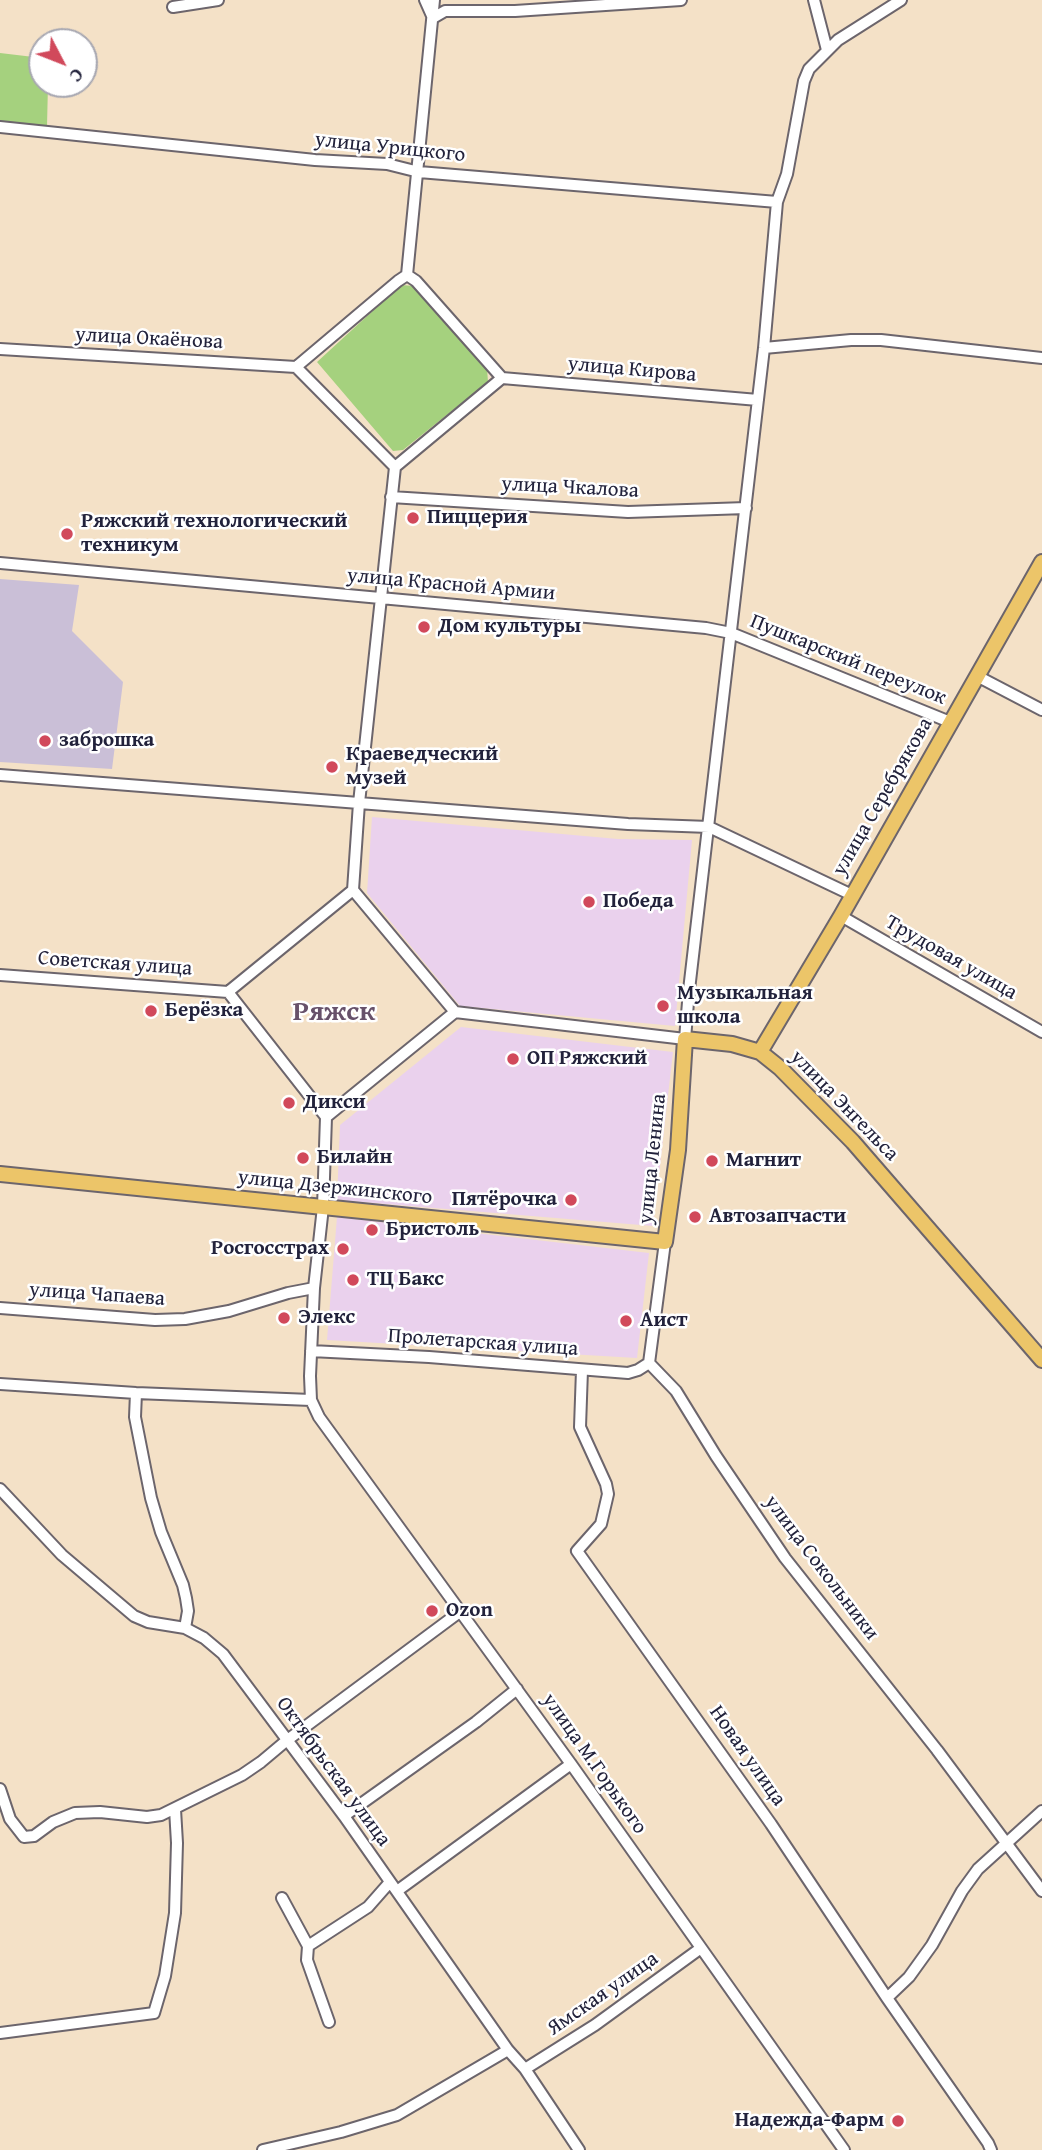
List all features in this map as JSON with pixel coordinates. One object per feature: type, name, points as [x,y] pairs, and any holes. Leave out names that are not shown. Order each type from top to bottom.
[{"type":"main road","name":"улица Серебрякова","points":[[760,1052],[841,916],[1042,562]]},
{"type":"main road","name":"улица Энгельса","points":[[685,1040],[732,1044],[760,1052],[779,1068],[853,1142],[1042,1360]]},
{"type":"main road","name":"улица Ленина","points":[[665,1242],[678,1150],[685,1040]]},
{"type":"main road","name":"улица Дзержинского","points":[[0,1174],[665,1242]]},
{"type":"street","points":[[173,7],[218,0]]},
{"type":"street","points":[[425,0],[433,18]]},
{"type":"street","points":[[395,467],[296,367],[407,275],[434,0]]},
{"type":"street","points":[[433,18],[444,11],[515,11],[681,0]]},
{"type":"street","points":[[814,0],[827,50]]},
{"type":"street","points":[[685,1040],[764,348],[777,202],[787,174],[804,81],[809,69],[838,40],[901,0]]},
{"type":"street","name":"улица Урицкого","points":[[0,127],[315,160],[387,164],[419,172],[777,202]]},
{"type":"street","points":[[326,1117],[455,1012],[353,890],[359,803],[395,467],[502,378],[416,281],[407,275]]},
{"type":"street","points":[[764,348],[851,340],[881,341],[1042,358]]},
{"type":"street","name":"улица Окаёнова","points":[[0,349],[296,367]]},
{"type":"street","name":"улица Кирова","points":[[502,378],[758,400]]},
{"type":"street","name":"улица Чкалова","points":[[391,497],[639,512],[746,508]]},
{"type":"street","name":"улица Красной Армии","points":[[0,563],[693,626],[731,633]]},
{"type":"street","name":"Пушкарский переулок","points":[[731,633],[950,722]]},
{"type":"street","points":[[977,676],[1042,710]]},
{"type":"street","points":[[0,775],[628,824],[709,827],[852,895]]},
{"type":"street","points":[[0,1384],[311,1400],[314,1288],[323,1207],[326,1117],[228,992],[353,890]]},
{"type":"street","name":"Трудовая улица","points":[[841,916],[1042,1031]]},
{"type":"street","name":"Советская улица","points":[[0,975],[228,992]]},
{"type":"street","name":"улица Энгельса","points":[[455,1012],[685,1040]]},
{"type":"street","points":[[649,1363],[665,1242]]},
{"type":"street","name":"улица Чапаева","points":[[0,1308],[155,1320],[185,1319],[229,1311],[314,1288]]},
{"type":"street","name":"Пролетарская улица","points":[[311,1351],[429,1357],[628,1373],[649,1363]]},
{"type":"street","name":"улица Сокольники","points":[[649,1363],[676,1391],[785,1558],[937,1750],[1042,1891]]},
{"type":"street","name":"Новая улица","points":[[582,1370],[580,1427],[608,1494],[601,1524],[577,1551],[771,1824],[991,2150]]},
{"type":"street","points":[[0,1489],[62,1555],[118,1604],[148,1622],[185,1628],[188,1611],[186,1598],[151,1498],[135,1417],[136,1393]]},
{"type":"street","name":"улица М.Горького","points":[[311,1400],[327,1429],[571,1764],[844,2150]]},
{"type":"street","points":[[0,1788],[10,1819],[21,1834],[28,1837],[75,1813],[108,1812],[147,1817],[175,1809],[242,1775],[461,1611]]},
{"type":"street","name":"Октябрьская улица","points":[[185,1628],[204,1638],[223,1654],[344,1816],[508,2050],[525,2069],[579,2150]]},
{"type":"street","points":[[344,1816],[476,1722],[517,1689]]},
{"type":"street","points":[[308,1946],[571,1764]]},
{"type":"street","points":[[0,2033],[154,2012],[165,1976],[175,1913],[175,1809]]},
{"type":"street","points":[[887,1998],[909,1977],[932,1945],[962,1891],[978,1869],[1042,1811]]},
{"type":"street","points":[[282,1898],[308,1946],[307,1961],[329,2022]]},
{"type":"street","name":"Ямская улица","points":[[525,2069],[595,2025],[701,1948]]},
{"type":"street","points":[[263,2150],[341,2132],[397,2115],[508,2050]]},
{"type":"shaded area","points":[[0,579],[79,585],[72,631],[123,682],[112,769],[0,762]]},
{"type":"shaded area","points":[[372,817],[618,839],[692,840],[675,1026],[460,1006],[367,893]]},
{"type":"shaded area","points":[[461,1027],[673,1052],[653,1226],[337,1200],[340,1125]]},
{"type":"shaded area","points":[[337,1217],[649,1253],[637,1358],[327,1340]]},
{"type":"green space","points":[[0,53],[28,56],[28,98],[48,98],[47,126],[0,122]]},
{"type":"green space","points":[[401,285],[414,286],[487,368],[488,382],[403,450],[393,451],[317,362]]},
{"type":"place","name":"Пиццерия","points":[[413,518]]},
{"type":"place","name":"Ряжский технологический техникум","points":[[67,534]]},
{"type":"place","name":"Дом культуры","points":[[424,627]]},
{"type":"place","name":"заброшка","points":[[45,741]]},
{"type":"place","name":"Краеведческий музей","points":[[332,767]]},
{"type":"place","name":"Победа","points":[[589,902]]},
{"type":"place","name":"Музыкальная школа","points":[[663,1006]]},
{"type":"place","name":"Берёзка","points":[[151,1011]]},
{"type":"place","name":"ОП Ряжский","points":[[513,1059]]},
{"type":"place","name":"Дикси","points":[[289,1103]]},
{"type":"place","name":"Билайн","points":[[303,1158]]},
{"type":"place","name":"Магнит","points":[[712,1161]]},
{"type":"place","name":"Пятёрочка","points":[[571,1200]]},
{"type":"place","name":"Автозапчасти","points":[[695,1217]]},
{"type":"place","name":"Бристоль","points":[[372,1230]]},
{"type":"place","name":"Росгосстрах","points":[[343,1249]]},
{"type":"place","name":"ТЦ Бакс","points":[[353,1280]]},
{"type":"place","name":"Элекс","points":[[284,1318]]},
{"type":"place","name":"Аист","points":[[626,1321]]},
{"type":"place","name":"Ozon","points":[[432,1611]]},
{"type":"place","name":"Надежда-Фарм","points":[[898,2121]]},
{"type":"district","name":"Ряжск","points":[[334,1013]]}]
